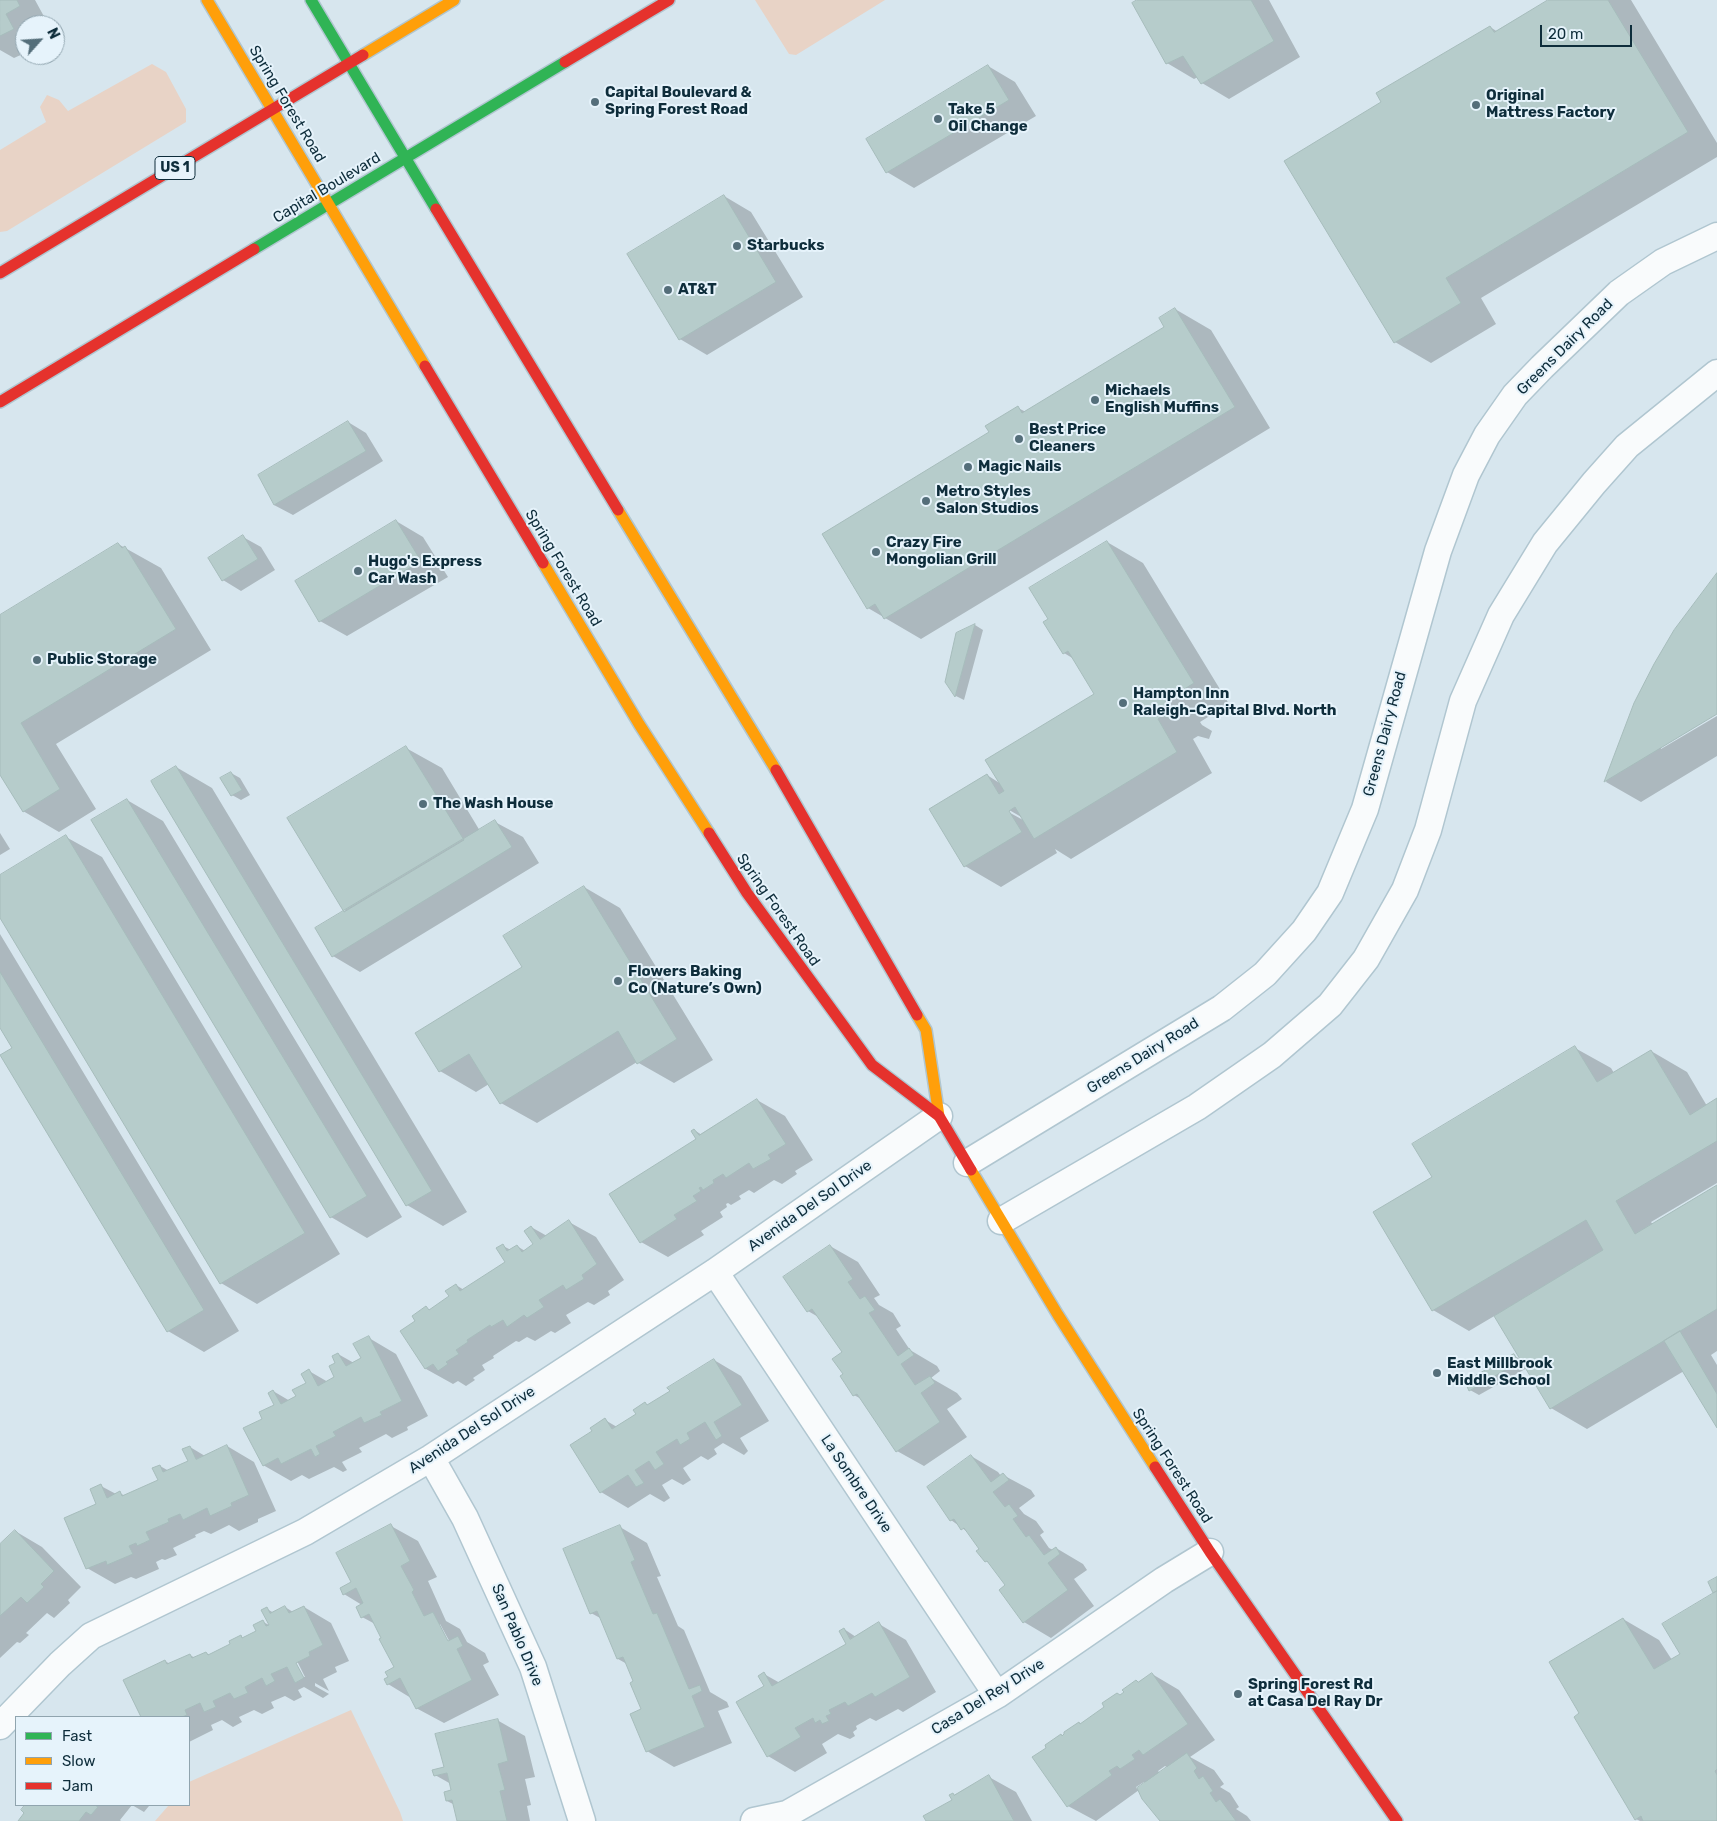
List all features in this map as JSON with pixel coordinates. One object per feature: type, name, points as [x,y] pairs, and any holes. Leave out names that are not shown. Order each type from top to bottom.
[{"type":"main road","name":"Spring Forest Road","points":[[207,0],[639,724],[747,893],[872,1064],[939,1116],[1058,1315],[1210,1552],[1397,1821]]},
{"type":"main road","name":"Spring Forest Road","points":[[311,0],[782,780],[926,1030],[939,1116]]},
{"type":"main road","name":"US 1","points":[[0,272],[454,0]]},
{"type":"main road","name":"Capital Boulevard","points":[[0,402],[669,0]]},
{"type":"street","name":"Greens Dairy Road","points":[[967,1163],[1222,1008],[1265,974],[1304,931],[1330,893],[1365,809],[1438,551],[1466,475],[1487,435],[1515,395],[1528,381],[1619,293],[1662,262],[1717,236]]},
{"type":"street","points":[[1001,1221],[1197,1107],[1272,1055],[1330,1005],[1366,959],[1405,890],[1428,830],[1463,700],[1501,615],[1540,551],[1594,483],[1627,446],[1717,373]]},
{"type":"street","name":"Avenida Del Sol Drive","points":[[0,1726],[60,1664],[91,1636],[305,1532],[431,1458],[715,1272],[939,1116]]},
{"type":"street","name":"La Sombre Drive","points":[[715,1272],[997,1695]]},
{"type":"street","name":"San Pablo Drive","points":[[431,1458],[465,1518],[533,1667],[582,1821]]},
{"type":"street","name":"Casa Del Rey Drive","points":[[754,1821],[787,1814],[997,1695],[1164,1580],[1210,1552]]},
{"type":"shaded area","points":[[755,0],[885,0],[796,55],[789,54]]},
{"type":"shaded area","points":[[152,64],[166,72],[186,109],[186,122],[7,231],[0,232],[0,150],[46,122],[40,107],[47,95],[59,100],[68,111]]},
{"type":"shaded area","points":[[351,1710],[403,1821],[155,1821],[168,1806],[190,1806],[190,1782]]},
{"type":"building","points":[[0,0],[17,0],[20,6],[6,14],[14,29],[0,36]]},
{"type":"building","points":[[1137,0],[1251,0],[1274,41],[1201,84],[1183,56],[1166,64],[1132,3]]},
{"type":"building","points":[[1548,0],[1608,0],[1688,132],[1446,278],[1461,303],[1394,343],[1284,161],[1381,102],[1376,93],[1490,26],[1494,32]]},
{"type":"building","points":[[988,65],[1009,100],[886,173],[866,139]]},
{"type":"building","points":[[724,195],[776,282],[679,340],[627,254]]},
{"type":"building","points":[[1175,308],[1235,407],[884,619],[875,604],[867,609],[822,534],[989,432],[985,426],[1018,406],[1022,413],[1164,327],[1159,318]]},
{"type":"building","points":[[348,421],[366,451],[274,505],[258,475]]},
{"type":"building","name":"Hugo's Express Car Wash","points":[[396,520],[421,561],[319,622],[295,581]]},
{"type":"building","points":[[243,535],[258,559],[222,581],[208,558]]},
{"type":"building","name":"Hampton Inn Raleigh-Capital Blvd. North","points":[[1107,541],[1194,683],[1165,701],[1167,705],[1177,709],[1173,719],[1162,716],[1158,719],[1177,752],[1034,839],[1015,807],[1009,811],[1022,832],[964,867],[929,809],[987,774],[999,794],[1004,791],[985,760],[1094,694],[1068,651],[1063,654],[1043,622],[1048,619],[1029,588]]},
{"type":"building","points":[[118,543],[122,548],[125,546],[176,629],[21,723],[60,789],[23,812],[0,775],[0,615]]},
{"type":"building","points":[[1717,573],[1717,714],[1604,782],[1634,703],[1654,664],[1674,630]]},
{"type":"building","points":[[975,624],[955,697],[945,682],[956,633]]},
{"type":"building","points":[[406,746],[464,840],[344,912],[287,818]]},
{"type":"building","points":[[176,766],[432,1191],[406,1206],[153,785],[151,781]]},
{"type":"building","points":[[231,772],[242,790],[231,796],[220,778]]},
{"type":"building","points":[[127,799],[367,1196],[330,1218],[91,820]]},
{"type":"building","points":[[495,820],[512,847],[332,957],[315,928]]},
{"type":"building","points":[[66,835],[305,1233],[220,1284],[0,918],[0,875]]},
{"type":"building","points":[[584,886],[677,1039],[637,1064],[618,1031],[500,1104],[469,1054],[439,1072],[415,1033],[522,967],[503,936]]},
{"type":"building","points":[[0,972],[204,1310],[167,1332],[0,1055],[12,1048],[0,1028]]},
{"type":"building","points":[[1575,1046],[1597,1082],[1651,1050],[1690,1115],[1717,1098],[1717,1141],[1616,1201],[1635,1234],[1717,1185],[1717,1309],[1550,1409],[1494,1316],[1603,1250],[1586,1220],[1432,1311],[1373,1212],[1432,1177],[1412,1144]]},
{"type":"building","points":[[757,1099],[786,1144],[768,1155],[771,1159],[753,1169],[749,1163],[726,1178],[723,1174],[713,1180],[714,1183],[703,1190],[701,1187],[699,1188],[701,1191],[693,1196],[697,1201],[674,1215],[677,1219],[640,1243],[609,1194],[696,1139],[691,1131],[694,1129],[699,1135]]},
{"type":"building","points":[[569,1220],[597,1264],[582,1275],[584,1279],[566,1290],[563,1285],[539,1300],[544,1307],[527,1318],[524,1315],[507,1327],[503,1320],[491,1327],[490,1325],[467,1340],[468,1342],[456,1350],[459,1354],[446,1362],[448,1364],[438,1371],[433,1364],[425,1369],[400,1331],[415,1321],[412,1316],[426,1306],[429,1310],[449,1296],[445,1291],[456,1284],[460,1291],[505,1262],[496,1248],[503,1244],[507,1251],[517,1245],[522,1252],[533,1244],[524,1231],[531,1226],[540,1239]]},
{"type":"building","points":[[830,1245],[853,1279],[848,1282],[860,1299],[865,1296],[875,1310],[869,1313],[898,1356],[909,1348],[914,1355],[901,1364],[915,1385],[930,1376],[935,1383],[921,1393],[940,1422],[896,1452],[857,1394],[853,1396],[840,1376],[843,1374],[832,1359],[842,1352],[812,1309],[807,1312],[783,1277]]},
{"type":"building","points":[[1680,1331],[1717,1394],[1717,1428],[1664,1341]]},
{"type":"building","points":[[369,1336],[402,1401],[380,1412],[382,1415],[364,1423],[361,1417],[333,1432],[336,1436],[316,1446],[320,1454],[315,1457],[311,1449],[281,1464],[278,1458],[263,1466],[243,1428],[262,1419],[259,1412],[274,1405],[268,1393],[273,1390],[281,1404],[296,1396],[292,1390],[306,1383],[301,1374],[309,1369],[318,1386],[334,1377],[329,1366],[335,1363],[332,1356],[338,1353],[346,1366],[361,1358],[353,1344]]},
{"type":"building","points":[[1514,1354],[1519,1362],[1469,1391],[1465,1382]]},
{"type":"building","points":[[714,1359],[742,1405],[714,1422],[722,1436],[716,1440],[705,1422],[687,1433],[690,1439],[680,1445],[677,1439],[656,1452],[664,1464],[655,1470],[649,1461],[635,1470],[644,1483],[636,1487],[628,1475],[600,1493],[570,1445],[592,1431],[590,1428],[605,1418],[612,1429],[636,1414],[633,1410],[645,1402],[647,1405],[670,1391],[667,1388]]},
{"type":"building","points":[[227,1445],[249,1495],[231,1503],[232,1506],[210,1516],[207,1508],[183,1520],[180,1514],[168,1519],[169,1522],[146,1532],[150,1540],[137,1546],[136,1543],[129,1546],[133,1554],[107,1565],[106,1561],[86,1569],[64,1518],[96,1504],[90,1489],[101,1484],[107,1498],[120,1491],[122,1496],[158,1480],[152,1468],[160,1465],[163,1472],[188,1461],[182,1449],[190,1446],[196,1459]]},
{"type":"building","points":[[971,1455],[991,1482],[1003,1473],[1009,1480],[993,1492],[1005,1507],[1009,1504],[1018,1516],[1013,1519],[1026,1537],[1029,1535],[1044,1555],[1056,1547],[1060,1554],[1048,1563],[1068,1590],[1023,1623],[999,1590],[1005,1585],[987,1561],[985,1562],[976,1551],[979,1549],[964,1528],[961,1530],[954,1519],[950,1521],[927,1487]]},
{"type":"building","points":[[391,1524],[410,1561],[401,1566],[414,1590],[412,1592],[424,1616],[433,1612],[448,1641],[458,1636],[463,1646],[457,1649],[472,1680],[416,1709],[400,1678],[387,1685],[384,1679],[388,1677],[385,1672],[394,1667],[379,1639],[381,1638],[369,1614],[361,1618],[356,1607],[363,1603],[356,1588],[343,1595],[340,1588],[351,1582],[336,1553]]},
{"type":"building","points":[[620,1525],[635,1560],[631,1562],[653,1614],[657,1613],[689,1689],[700,1685],[702,1691],[692,1696],[705,1727],[646,1752],[630,1714],[641,1709],[630,1683],[633,1681],[623,1657],[617,1659],[597,1611],[590,1614],[563,1549]]},
{"type":"building","points":[[15,1530],[54,1571],[41,1584],[44,1587],[27,1603],[21,1597],[0,1616],[0,1544]]},
{"type":"building","points":[[1717,1577],[1717,1591],[1713,1593],[1708,1582]]},
{"type":"building","points":[[1717,1591],[1717,1769],[1715,1771],[1717,1775],[1717,1821],[1643,1821],[1641,1816],[1635,1820],[1574,1717],[1579,1713],[1549,1662],[1623,1618],[1654,1669],[1680,1654],[1662,1624]]},
{"type":"building","points":[[285,1606],[289,1613],[304,1606],[323,1645],[309,1652],[310,1656],[296,1663],[304,1678],[295,1683],[287,1667],[271,1674],[275,1681],[266,1686],[262,1678],[245,1687],[248,1693],[234,1699],[230,1693],[213,1701],[216,1707],[204,1712],[200,1703],[185,1710],[187,1715],[184,1716],[141,1716],[123,1680],[165,1660],[167,1664],[190,1654],[192,1658],[206,1652],[208,1655],[230,1644],[229,1641],[241,1635],[242,1638],[256,1631],[253,1625],[263,1620],[266,1626],[269,1625],[261,1610],[267,1607],[270,1613]]},
{"type":"building","points":[[879,1622],[910,1677],[875,1697],[872,1693],[848,1706],[845,1702],[829,1710],[831,1714],[826,1716],[829,1721],[822,1724],[820,1720],[815,1723],[813,1718],[795,1728],[801,1737],[767,1757],[736,1702],[764,1686],[758,1676],[764,1672],[772,1686],[846,1644],[839,1631],[844,1628],[850,1639]]},
{"type":"building","points":[[1152,1673],[1188,1724],[1143,1755],[1139,1750],[1132,1755],[1135,1759],[1120,1769],[1117,1766],[1109,1771],[1112,1775],[1067,1807],[1032,1757],[1046,1748],[1045,1745],[1061,1734],[1062,1736],[1064,1732],[1079,1722],[1080,1724],[1104,1707],[1102,1703],[1117,1693],[1120,1695],[1124,1692],[1122,1690],[1136,1680],[1138,1682]]},
{"type":"building","points":[[498,1719],[508,1761],[498,1764],[505,1790],[500,1791],[507,1821],[457,1821],[452,1800],[446,1801],[444,1792],[451,1790],[447,1773],[434,1776],[432,1770],[444,1767],[435,1734]]},
{"type":"building","points":[[1187,1753],[1197,1768],[1194,1771],[1199,1779],[1203,1776],[1213,1791],[1210,1793],[1216,1802],[1220,1799],[1236,1821],[1160,1821],[1142,1799],[1137,1788]]},
{"type":"building","points":[[989,1775],[1014,1821],[926,1821],[923,1816],[952,1800],[949,1795],[953,1793],[954,1795]]},
{"type":"building","points":[[24,1806],[98,1807],[91,1815],[86,1812],[79,1821],[18,1821],[24,1813],[21,1810]]},
{"type":"traffic: fast","points":[[311,0],[436,209]]},
{"type":"traffic: fast","points":[[254,249],[565,62]]},
{"type":"traffic: slow","points":[[207,0],[425,366]]},
{"type":"traffic: slow","points":[[363,55],[454,0]]},
{"type":"traffic: slow","points":[[618,510],[776,770]]},
{"type":"traffic: slow","points":[[543,563],[639,724],[709,833]]},
{"type":"traffic: slow","points":[[917,1015],[926,1030],[939,1116]]},
{"type":"traffic: slow","points":[[971,1170],[1058,1315],[1155,1467]]},
{"type":"traffic: jam","points":[[565,62],[669,0]]},
{"type":"traffic: jam","points":[[0,273],[363,55]]},
{"type":"traffic: jam","points":[[436,209],[618,510]]},
{"type":"traffic: jam","points":[[0,402],[254,249]]},
{"type":"traffic: jam","points":[[425,366],[543,563]]},
{"type":"traffic: jam","points":[[776,770],[917,1015]]},
{"type":"traffic: jam","points":[[709,833],[747,893],[872,1065],[939,1116],[971,1170]]},
{"type":"traffic: jam","points":[[1155,1467],[1210,1552],[1397,1821]]},
{"type":"place","name":"Capital Boulevard & Spring Forest Road","points":[[595,102]]},
{"type":"place","name":"Original Mattress Factory","points":[[1476,105]]},
{"type":"place","name":"Take 5 Oil Change","points":[[938,119]]},
{"type":"place","name":"Starbucks","points":[[737,246]]},
{"type":"place","name":"AT&T","points":[[668,290]]},
{"type":"place","name":"Michaels English Muffins","points":[[1095,400]]},
{"type":"place","name":"Best Price Cleaners","points":[[1019,439]]},
{"type":"place","name":"Magic Nails","points":[[968,467]]},
{"type":"place","name":"Metro Styles Salon Studios","points":[[926,501]]},
{"type":"place","name":"Crazy Fire Mongolian Grill","points":[[876,552]]},
{"type":"place","name":"Hugo's Express Car Wash","points":[[358,571]]},
{"type":"place","name":"Public Storage","points":[[37,660]]},
{"type":"place","name":"Hampton Inn Raleigh-Capital Blvd. North","points":[[1123,703]]},
{"type":"place","name":"The Wash House","points":[[423,804]]},
{"type":"place","name":"Flowers Baking Co (Nature’s Own)","points":[[618,981]]},
{"type":"place","name":"East Millbrook Middle School","points":[[1437,1373]]},
{"type":"place","name":"Spring Forest Rd at Casa Del Ray Dr","points":[[1238,1694]]}]
